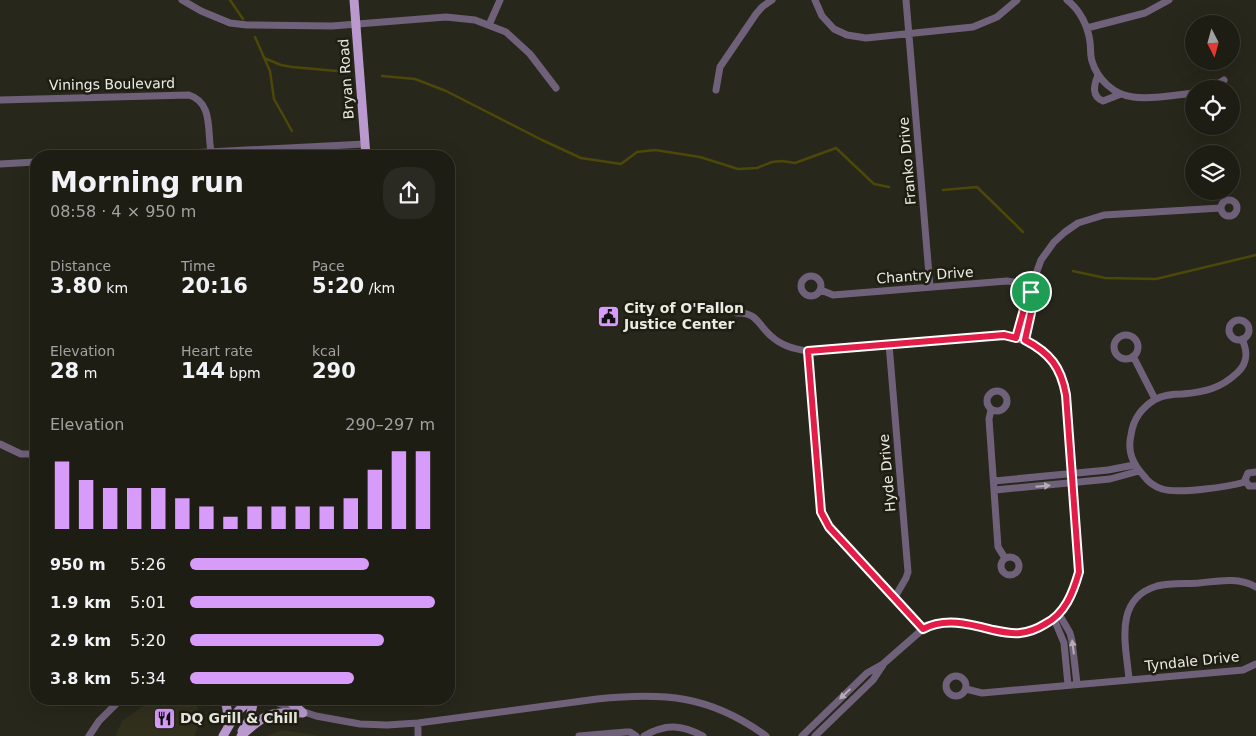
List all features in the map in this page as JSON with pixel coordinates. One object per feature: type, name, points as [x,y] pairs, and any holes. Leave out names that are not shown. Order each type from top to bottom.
[{"type":"main road","name":"Bryan Road","points":[[354,0],[366,150]]},
{"type":"main road","points":[[226,705],[228,726]]},
{"type":"main road","points":[[223,736],[237,712],[245,705]]},
{"type":"main road","points":[[240,736],[250,718],[251,705]]},
{"type":"main road","points":[[293,705],[303,713]]},
{"type":"main road","points":[[240,736],[261,718],[285,712],[303,713]]},
{"type":"street","points":[[182,0],[201,11],[230,23],[270,25],[356,24],[446,17],[475,20],[506,32],[530,54],[556,88]]},
{"type":"street","points":[[489,25],[500,0]]},
{"type":"street","points":[[716,90],[720,67],[756,14],[772,0]]},
{"type":"street","points":[[814,0],[822,16],[834,28],[847,35],[866,38],[965,29],[981,25],[997,17],[1017,0]]},
{"type":"street","name":"Franko Drive","points":[[906,0],[930,287]]},
{"type":"street","points":[[1067,0],[1081,15],[1090,41],[1091,59],[1098,75],[1116,92],[1136,98],[1185,94]]},
{"type":"street","points":[[1086,28],[1145,13],[1169,0]]},
{"type":"street","points":[[1098,75],[1095,84],[1095,94],[1098,98],[1103,100],[1121,94]]},
{"type":"street","name":"Vinings Boulevard","points":[[0,100],[189,95],[196,97],[202,102],[208,116],[211,150]]},
{"type":"street","points":[[273,150],[365,144]]},
{"type":"street","points":[[0,164],[30,162]]},
{"type":"street","points":[[1016,338],[1041,260],[1054,242],[1078,223],[1104,215],[1221,208]]},
{"type":"street","name":"Chantry Drive","points":[[821,290],[833,295],[1007,281],[1032,288]]},
{"type":"street","points":[[1025,340],[1033,304],[1032,288]]},
{"type":"street","points":[[737,313],[746,312],[753,316],[780,343],[793,349],[808,351],[1004,335],[1025,340],[1038,347],[1051,358],[1061,372],[1066,395],[1074,483],[1079,572],[1074,590],[1057,617],[1035,630],[1018,634],[953,622],[931,625],[923,629],[883,664],[867,674],[802,736]]},
{"type":"street","points":[[1242,339],[1247,355],[1245,363],[1230,380],[1218,387],[1203,392],[1169,394],[1155,399],[1139,412],[1132,426],[1130,441],[1136,468],[1148,481],[1162,489],[1173,491],[1232,486],[1245,482]]},
{"type":"street","name":"Hyde Drive","points":[[889,344],[908,572],[895,597]]},
{"type":"street","points":[[808,351],[821,512],[829,527],[923,629]]},
{"type":"street","points":[[1133,356],[1155,399]]},
{"type":"street","points":[[991,410],[989,418],[998,547],[1005,558]]},
{"type":"street","points":[[0,444],[21,454],[30,454]]},
{"type":"street","points":[[994,481],[1136,468]]},
{"type":"street","points":[[994,490],[1110,480],[1136,468]]},
{"type":"street","points":[[1245,482],[1245,477],[1248,473],[1256,472]]},
{"type":"street","points":[[1245,482],[1249,486],[1256,486]]},
{"type":"street","name":"Tyndale Drive","points":[[1129,680],[1125,621],[1130,606],[1141,593],[1159,586],[1238,580],[1255,585]]},
{"type":"street","points":[[1057,617],[1070,633],[1077,684]]},
{"type":"street","points":[[1057,617],[1064,643],[1068,685]]},
{"type":"street","points":[[815,736],[873,680],[883,664]]},
{"type":"street","name":"Tyndale Drive","points":[[966,688],[982,693],[1243,670],[1256,664]]},
{"type":"street","points":[[282,705],[303,713],[360,724],[388,725],[418,723],[597,699],[664,696],[693,701],[724,711],[766,736]]},
{"type":"street","points":[[89,736],[103,716],[115,705]]},
{"type":"street","points":[[418,723],[418,736]]},
{"type":"street","points":[[644,736],[657,730],[680,727],[688,728],[703,736]]},
{"type":"street","points":[[579,736],[626,732],[636,736]]},
{"type":"shaded area","points":[[149,705],[196,705],[201,721],[194,736],[115,736],[122,721],[142,707]]},
{"type":"shaded area","points":[[282,730],[315,735],[319,736],[267,736]]},
{"type":"waterway","points":[[230,0],[243,19]]},
{"type":"waterway","points":[[255,37],[270,71],[274,99],[292,131]]},
{"type":"waterway","points":[[264,58],[292,67],[337,71]]},
{"type":"waterway","points":[[382,76],[415,79],[446,91],[581,158],[621,164],[637,152],[655,150],[700,157],[738,169],[757,168],[772,162],[795,163],[836,148],[874,184],[889,187]]},
{"type":"waterway","points":[[943,190],[977,187],[1023,232]]},
{"type":"waterway","points":[[1073,271],[1105,278],[1156,279],[1256,255]]},
{"type":"place","name":"City of O'Fallon Justice Center","points":[[608,316]]},
{"type":"place","name":"DQ Grill & Chill","points":[[164,718]]},
{"type":"route","points":[[1031,292],[1033,304],[1025,340],[1038,347],[1051,358],[1061,372],[1066,395],[1074,483],[1079,572],[1074,590],[1067,603],[1054,619],[1035,630],[1018,634],[953,622],[931,625],[923,629],[829,527],[821,512],[808,351],[978,336],[1004,335],[1016,338],[1026,302],[1031,292]]}]
